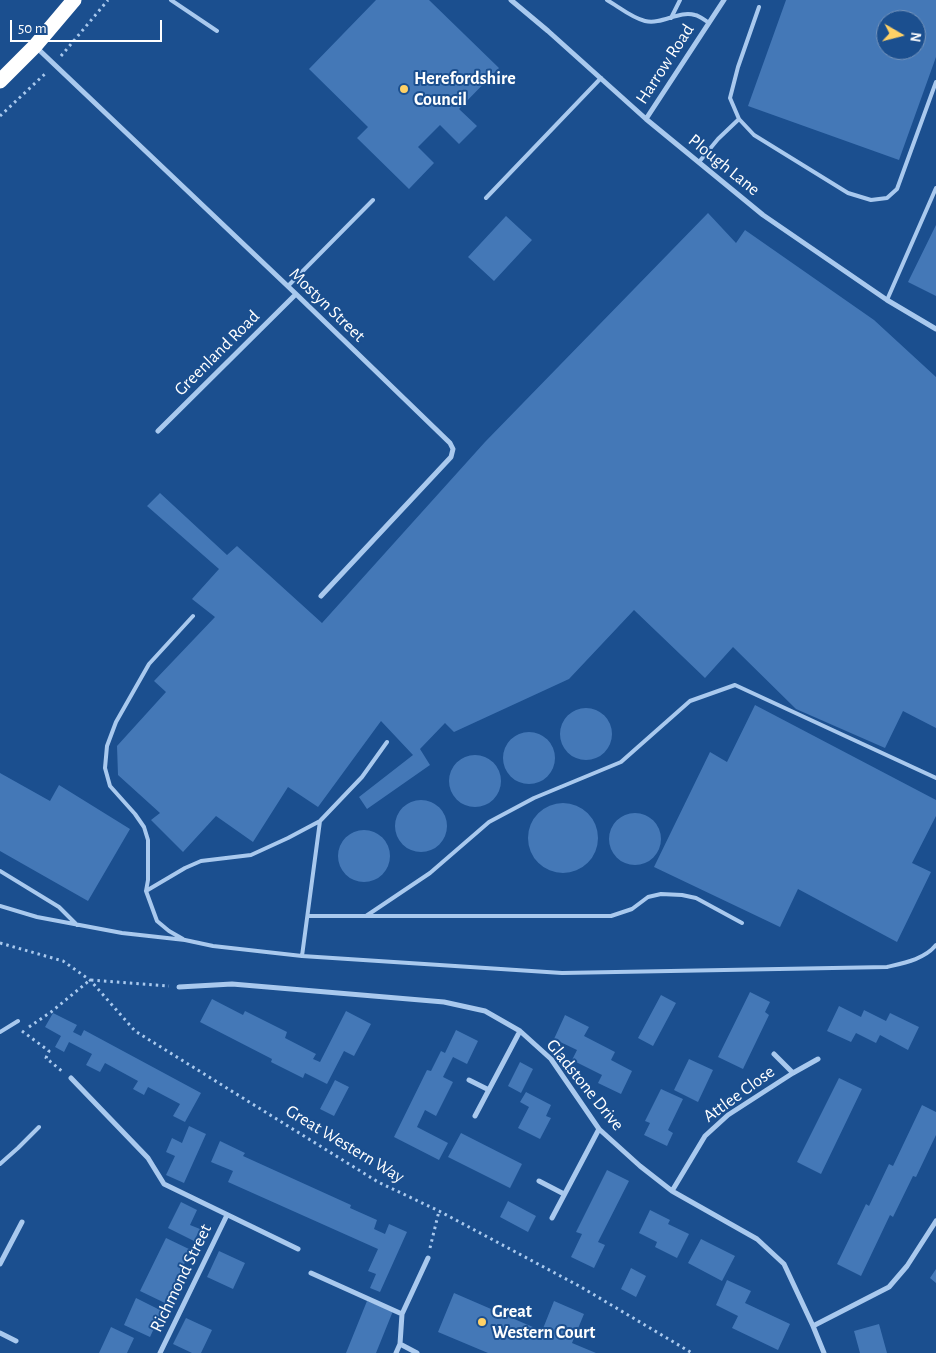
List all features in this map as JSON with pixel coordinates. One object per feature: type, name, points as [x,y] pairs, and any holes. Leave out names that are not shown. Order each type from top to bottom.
[{"type":"highway","points":[[0,81],[35,46],[74,0]]},
{"type":"street","name":"Plough Lane","points":[[511,0],[548,30],[646,118],[764,215],[888,300],[936,329]]},
{"type":"street","name":"Harrow Road","points":[[646,118],[724,0]]},
{"type":"street","name":"Mostyn Street","points":[[35,46],[450,443],[453,449],[451,457],[322,596]]},
{"type":"street","name":"Greenland Road","points":[[158,431],[296,294]]},
{"type":"street","name":"Gladstone Drive","points":[[178,987],[232,984],[444,1002],[485,1011],[520,1032],[551,1059],[599,1129],[640,1166],[672,1192],[757,1239],[784,1264],[824,1353]]},
{"type":"street","points":[[475,1116],[520,1032]]},
{"type":"street","name":"Attlee Close","points":[[774,1054],[793,1073]]},
{"type":"street","name":"Attlee Close","points":[[672,1192],[705,1136],[728,1115],[818,1059]]},
{"type":"street","points":[[71,1078],[148,1158],[164,1184],[298,1249]]},
{"type":"street","points":[[469,1080],[489,1090]]},
{"type":"street","points":[[552,1218],[599,1129]]},
{"type":"street","points":[[539,1181],[564,1194]]},
{"type":"street","name":"Richmond Street","points":[[160,1353],[227,1215]]},
{"type":"street","points":[[813,1326],[889,1287],[907,1266],[936,1221]]},
{"type":"street","points":[[0,1264],[22,1222]]},
{"type":"street","points":[[396,1353],[400,1344],[402,1314],[428,1258]]},
{"type":"street","points":[[311,1273],[402,1314]]},
{"type":"street","points":[[0,1333],[16,1341]]},
{"type":"street","points":[[400,1344],[417,1353]]},
{"type":"lane","points":[[171,0],[217,31]]},
{"type":"lane","points":[[608,0],[646,21],[660,21],[684,14],[696,15],[709,23]]},
{"type":"lane","points":[[671,18],[680,0]]},
{"type":"lane","points":[[759,7],[738,67],[730,98],[739,119],[754,135],[848,193],[871,200],[887,198],[898,189],[936,82]]},
{"type":"lane","points":[[486,198],[601,78]]},
{"type":"lane","points":[[699,162],[718,139],[739,119]]},
{"type":"lane","points":[[888,300],[936,188]]},
{"type":"lane","points":[[288,286],[373,200]]},
{"type":"lane","points":[[185,940],[169,931],[157,920],[146,891],[148,880],[148,840],[144,827],[110,786],[105,768],[107,746],[116,722],[149,664],[193,616]]},
{"type":"lane","points":[[366,916],[430,872],[489,822],[534,798],[621,762],[690,701],[735,686],[936,778]]},
{"type":"lane","points":[[146,891],[185,868],[201,861],[251,855],[320,821],[362,777],[388,742]]},
{"type":"lane","points":[[302,956],[320,821]]},
{"type":"lane","points":[[0,871],[59,907],[77,925]]},
{"type":"lane","points":[[308,916],[611,916],[632,909],[648,897],[668,894],[696,898],[742,923]]},
{"type":"lane","points":[[0,906],[37,917],[77,925],[122,933],[185,940],[213,946],[302,956],[572,973],[888,967],[915,960],[933,949],[936,945]]},
{"type":"lane","points":[[0,1032],[18,1021]]},
{"type":"lane","points":[[0,1164],[39,1127]]},
{"type":"path","points":[[0,116],[54,64],[108,0]]},
{"type":"path","name":"Great Western Way","points":[[0,943],[63,961],[90,980],[135,1031],[378,1182],[439,1211],[581,1287],[692,1353]]},
{"type":"path","points":[[71,1078],[46,1058],[49,1051],[21,1031],[51,1012],[90,980],[178,987]]},
{"type":"path","points":[[428,1258],[439,1211]]},
{"type":"building","name":"Herefordshire Council","points":[[376,0],[429,0],[499,68],[459,109],[477,126],[459,144],[440,125],[418,147],[434,163],[409,189],[357,138],[368,127],[309,69]]},
{"type":"building","points":[[786,0],[936,0],[936,57],[899,160],[748,106]]},
{"type":"building","points":[[708,213],[736,243],[745,230],[874,320],[936,377],[936,728],[903,711],[885,748],[796,709],[733,647],[705,678],[634,610],[569,679],[454,732],[445,723],[420,749],[430,765],[367,809],[359,797],[413,755],[381,721],[318,807],[288,787],[253,842],[216,816],[183,852],[151,820],[160,813],[118,775],[117,746],[166,692],[154,681],[215,617],[192,599],[219,569],[147,506],[160,493],[227,555],[237,546],[322,623],[485,442]]},
{"type":"building","points":[[506,216],[532,240],[494,281],[468,257]]},
{"type":"building","points":[[936,225],[936,296],[908,282]]},
{"type":"building","points":[[755,705],[936,800],[936,816],[912,863],[931,872],[897,942],[798,889],[780,927],[654,867],[710,752],[727,762]]},
{"type":"building","points":[[581,708],[591,708],[605,715],[612,729],[612,739],[605,753],[591,760],[581,760],[571,756],[564,749],[560,739],[560,729],[564,719],[571,712]]},
{"type":"building","points":[[524,732],[534,732],[548,739],[555,753],[555,763],[548,777],[534,784],[524,784],[514,780],[507,773],[503,763],[503,753],[507,743],[514,736]]},
{"type":"building","points":[[470,755],[480,755],[494,762],[501,776],[501,786],[494,800],[480,807],[470,807],[460,803],[453,796],[449,786],[449,776],[453,766],[460,759]]},
{"type":"building","points":[[0,773],[50,801],[59,785],[130,829],[88,901],[0,851]]},
{"type":"building","points":[[416,800],[426,800],[440,807],[447,821],[447,831],[440,845],[426,852],[416,852],[406,848],[399,841],[395,831],[395,821],[399,811],[406,804]]},
{"type":"building","points":[[563,803],[576,806],[588,813],[595,825],[598,838],[595,851],[588,863],[576,870],[563,873],[550,870],[538,863],[531,851],[528,838],[531,825],[538,813],[550,806]]},
{"type":"building","points":[[630,813],[640,813],[654,820],[661,834],[661,844],[654,858],[640,865],[630,865],[620,861],[613,854],[609,844],[609,834],[613,824],[620,817]]},
{"type":"building","points":[[359,830],[369,830],[383,837],[390,851],[390,861],[383,875],[369,882],[359,882],[349,878],[342,871],[338,861],[338,851],[342,841],[349,834]]},
{"type":"building","points":[[750,992],[770,1002],[765,1012],[769,1015],[743,1069],[718,1057]]},
{"type":"building","points":[[661,995],[676,1003],[653,1046],[638,1038]]},
{"type":"building","points":[[212,999],[243,1015],[245,1011],[287,1032],[285,1038],[316,1054],[313,1059],[320,1062],[346,1011],[371,1024],[354,1056],[344,1051],[327,1084],[305,1073],[303,1078],[271,1062],[272,1059],[200,1022]]},
{"type":"building","points":[[839,1006],[861,1017],[864,1010],[886,1021],[890,1013],[919,1027],[908,1050],[880,1035],[876,1043],[856,1033],[851,1042],[827,1031]]},
{"type":"building","points":[[53,1013],[77,1025],[73,1032],[81,1036],[84,1030],[201,1093],[185,1122],[173,1116],[180,1104],[148,1087],[144,1095],[133,1089],[138,1081],[105,1063],[100,1072],[86,1065],[92,1054],[69,1042],[64,1052],[55,1047],[61,1036],[45,1027]]},
{"type":"building","points":[[565,1015],[589,1027],[584,1036],[615,1052],[611,1060],[632,1071],[621,1094],[598,1083],[602,1075],[572,1060],[577,1050],[554,1039]]},
{"type":"building","points":[[456,1030],[478,1041],[467,1064],[453,1057],[443,1077],[453,1082],[436,1116],[425,1110],[417,1127],[448,1143],[439,1160],[394,1137],[427,1070],[431,1071],[441,1051],[445,1053]]},
{"type":"building","points":[[689,1059],[713,1070],[698,1102],[674,1090]]},
{"type":"building","points":[[520,1062],[533,1069],[521,1093],[508,1086]]},
{"type":"building","points":[[839,1078],[862,1089],[821,1174],[797,1162]]},
{"type":"building","points":[[335,1080],[349,1087],[334,1116],[320,1109]]},
{"type":"building","points":[[661,1089],[683,1099],[668,1130],[673,1133],[667,1146],[644,1135],[650,1123],[645,1121]]},
{"type":"building","points":[[526,1092],[551,1105],[546,1116],[551,1118],[540,1139],[518,1128],[529,1107],[520,1102]]},
{"type":"building","points":[[922,1105],[936,1112],[936,1135],[916,1177],[913,1176],[893,1217],[890,1215],[861,1276],[837,1264],[866,1204],[869,1206],[889,1164],[893,1166]]},
{"type":"building","points":[[189,1126],[206,1134],[184,1183],[166,1175],[175,1156],[166,1152],[172,1138],[182,1143]]},
{"type":"building","points":[[461,1133],[522,1164],[510,1188],[448,1157]]},
{"type":"building","points":[[220,1141],[245,1153],[243,1156],[351,1205],[350,1208],[377,1220],[374,1229],[385,1234],[389,1224],[407,1232],[380,1292],[370,1288],[376,1274],[368,1271],[378,1249],[228,1182],[233,1171],[211,1162]]},
{"type":"building","points":[[607,1170],[629,1181],[598,1242],[605,1245],[594,1268],[571,1257],[582,1234],[576,1232]]},
{"type":"building","points":[[508,1201],[536,1216],[528,1232],[500,1217]]},
{"type":"building","points":[[181,1202],[197,1210],[190,1225],[200,1229],[194,1241],[168,1228]]},
{"type":"building","points":[[650,1210],[670,1220],[668,1224],[689,1234],[677,1258],[655,1247],[657,1242],[639,1233]]},
{"type":"building","points":[[166,1238],[191,1250],[165,1303],[140,1291]]},
{"type":"building","points":[[701,1239],[735,1256],[722,1281],[688,1263]]},
{"type":"building","points":[[219,1251],[245,1263],[233,1289],[207,1277]]},
{"type":"building","points":[[631,1268],[646,1276],[636,1297],[621,1289]]},
{"type":"building","points":[[936,1269],[936,1283],[930,1278]]},
{"type":"building","points":[[727,1280],[751,1291],[745,1303],[790,1324],[778,1350],[732,1328],[738,1316],[716,1305]]},
{"type":"building","name":"Great Western Court","points":[[454,1293],[542,1331],[554,1301],[584,1314],[572,1343],[596,1353],[488,1353],[438,1332]]},
{"type":"building","points":[[136,1298],[162,1311],[150,1337],[124,1325]]},
{"type":"building","points":[[367,1301],[393,1311],[376,1353],[346,1353]]},
{"type":"building","points":[[186,1318],[212,1330],[201,1353],[192,1353],[173,1344]]},
{"type":"building","points":[[879,1324],[887,1353],[860,1353],[854,1331]]},
{"type":"building","points":[[111,1327],[134,1338],[127,1353],[99,1353]]},
{"type":"place","name":"Herefordshire Council","points":[[404,89]]},
{"type":"place","name":"Great Western Court","points":[[482,1322]]}]
